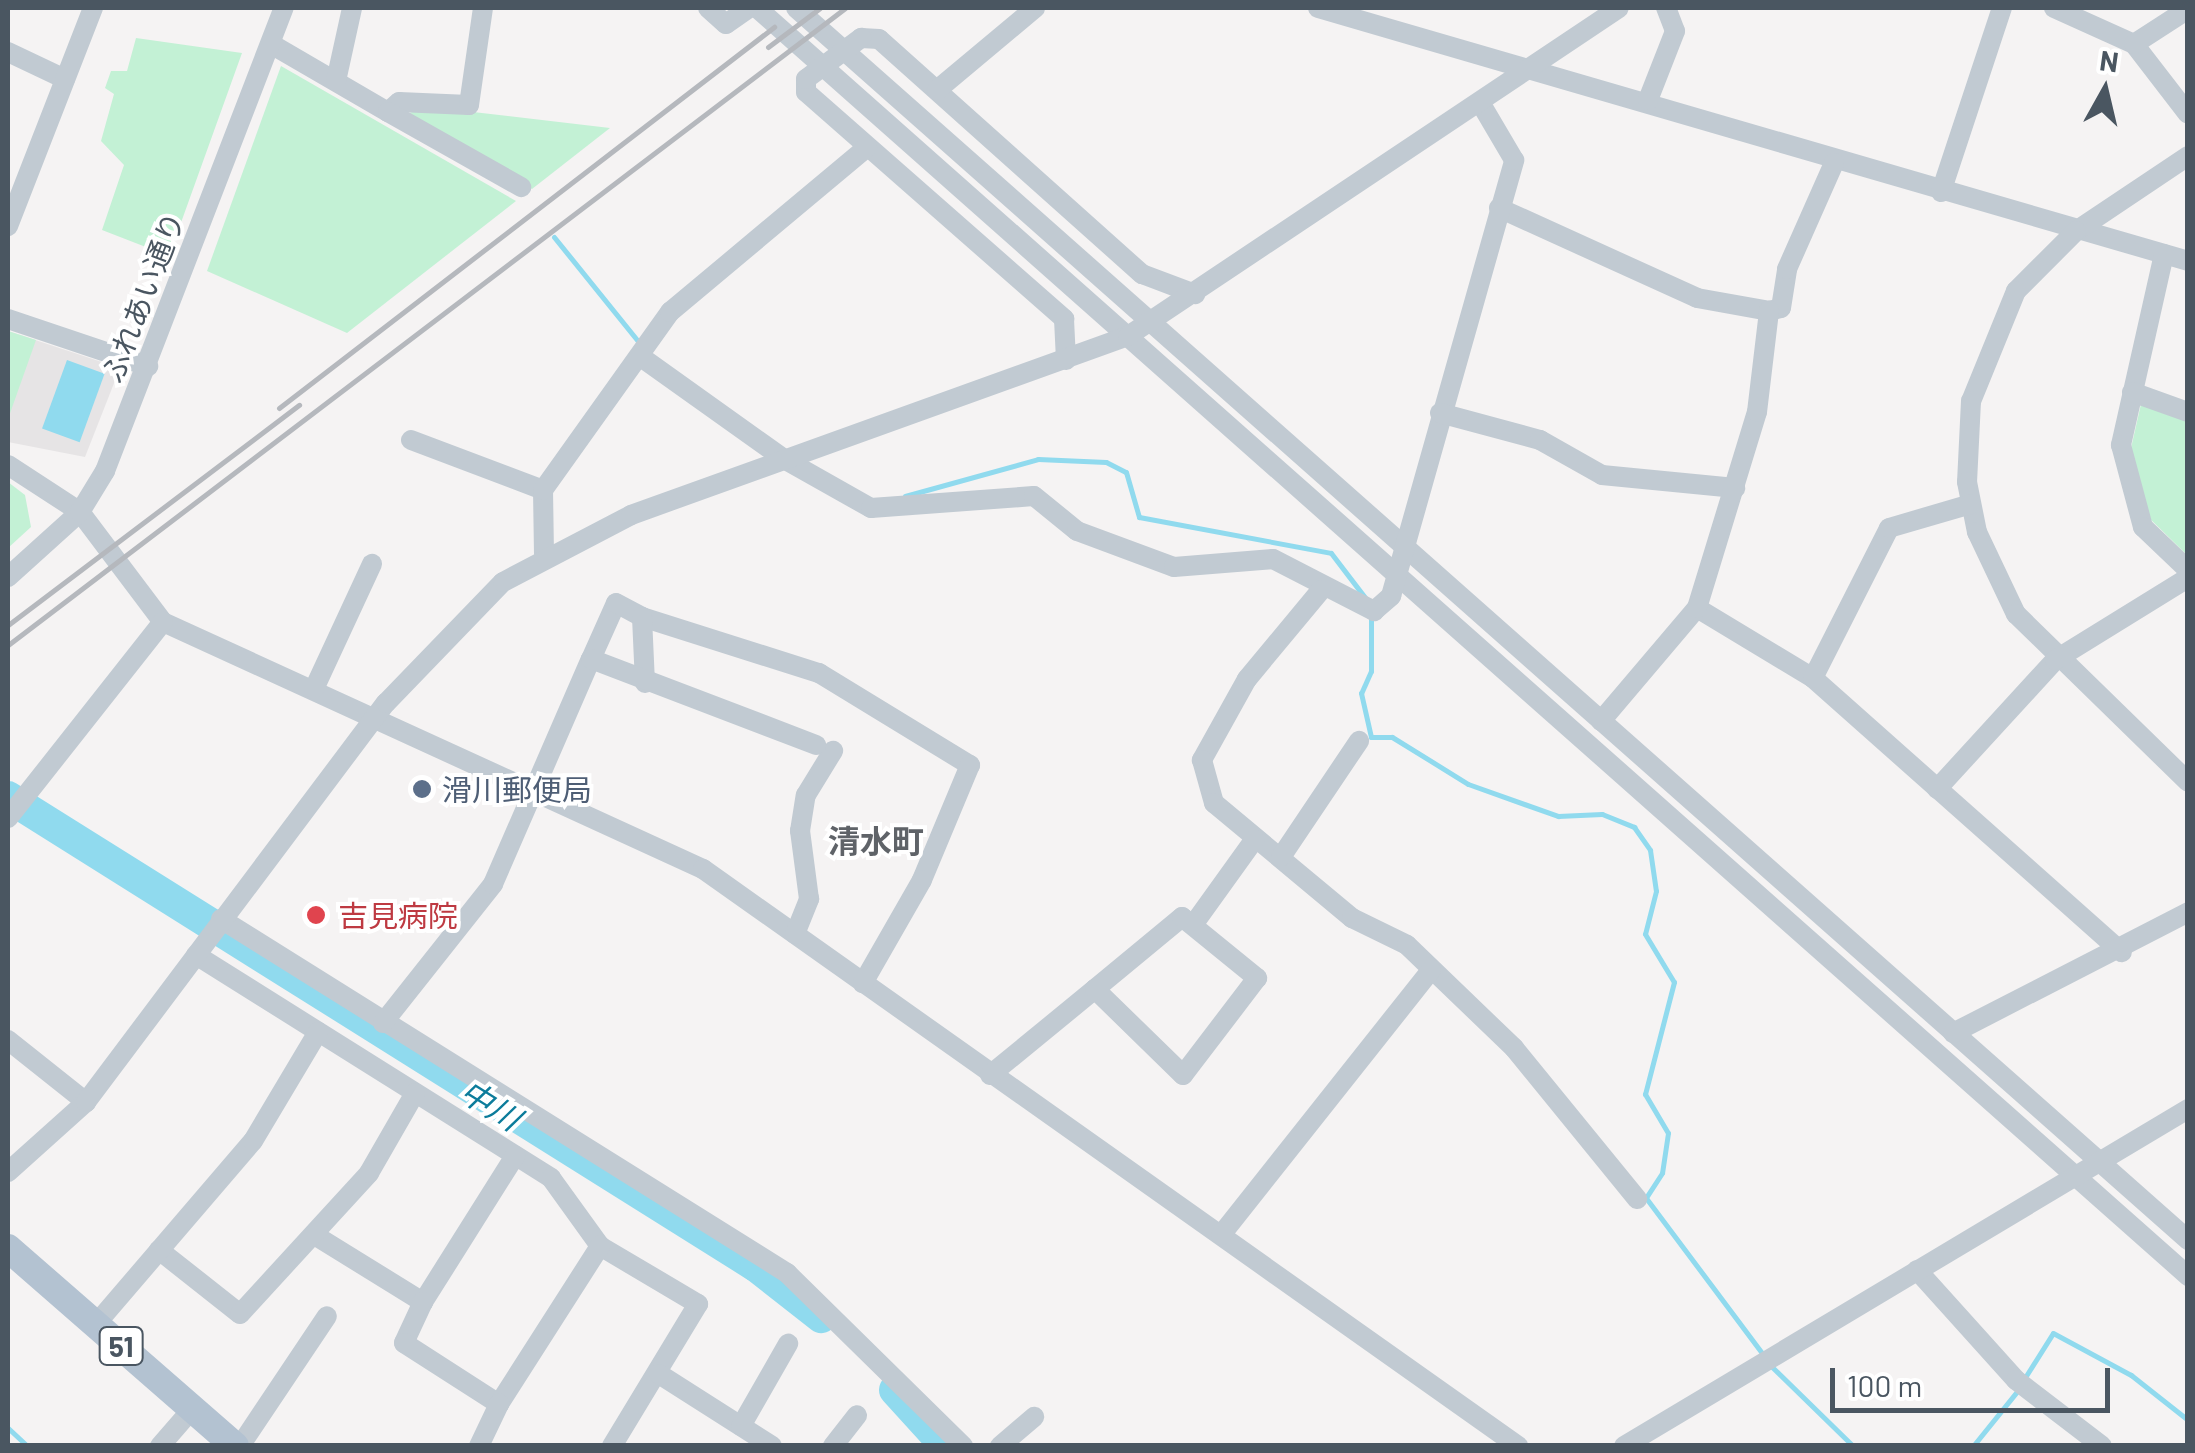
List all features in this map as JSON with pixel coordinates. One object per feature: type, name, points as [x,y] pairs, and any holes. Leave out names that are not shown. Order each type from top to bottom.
[{"type":"main road","name":"51","points":[[8,1248],[238,1446]]},
{"type":"street","points":[[8,226],[93,8]]},
{"type":"street","name":"ふれあい通り","points":[[8,577],[80,512],[148,366],[284,8]]},
{"type":"street","points":[[336,82],[352,8]]},
{"type":"street","points":[[388,112],[400,102],[469,105],[483,8]]},
{"type":"street","points":[[708,8],[726,24],[742,13]]},
{"type":"street","points":[[757,8],[2188,1276]]},
{"type":"street","points":[[796,8],[2188,1240]]},
{"type":"street","points":[[937,90],[1035,8]]},
{"type":"street","points":[[1318,8],[1648,100],[1834,163],[2188,260]]},
{"type":"street","points":[[8,1172],[86,1102],[377,716],[455,622],[544,554],[784,460],[1128,336],[1619,8]]},
{"type":"street","points":[[1648,100],[1674,32],[1666,8]]},
{"type":"street","points":[[1941,192],[2002,8]]},
{"type":"street","points":[[2054,8],[2134,44],[2188,114]]},
{"type":"street","points":[[2134,44],[2188,10]]},
{"type":"street","points":[[1066,360],[1064,319],[806,92],[806,80],[861,38],[879,39],[1142,274],[1194,294]]},
{"type":"street","points":[[270,44],[521,187]]},
{"type":"street","points":[[8,52],[65,79]]},
{"type":"street","points":[[641,358],[784,460],[871,508],[1034,496],[1077,531],[1174,567],[1192,572],[1253,554],[1321,590],[1374,612],[1398,575],[1440,413],[1514,160],[1480,104]]},
{"type":"street","points":[[544,554],[543,490],[641,358],[670,312],[866,146]]},
{"type":"street","points":[[2188,156],[2076,231],[2016,292],[1983,358],[1967,439],[1971,504],[2016,614],[2056,660],[2188,782]]},
{"type":"street","points":[[1499,208],[1697,298],[1769,312],[1780,308],[1787,269],[1834,163]]},
{"type":"street","points":[[2164,254],[2121,445],[2127,493],[2143,527],[2188,570]]},
{"type":"street","points":[[1600,721],[1697,608],[1757,412],[1769,312]]},
{"type":"street","points":[[8,319],[148,366]]},
{"type":"street","points":[[2132,392],[2188,412]]},
{"type":"street","points":[[1440,413],[1540,440],[1602,475],[1735,488]]},
{"type":"street","points":[[411,440],[543,490]]},
{"type":"street","points":[[8,465],[80,512],[163,622],[377,716],[703,868],[1518,1446]]},
{"type":"street","points":[[1813,678],[1889,528],[1971,504]]},
{"type":"street","points":[[314,689],[372,564]]},
{"type":"street","points":[[1937,789],[2056,660],[2188,578]]},
{"type":"street","points":[[1321,590],[1247,679],[1202,760],[1214,803],[1254,840],[1431,970],[1514,1048],[1637,1199]]},
{"type":"street","points":[[383,1024],[493,884],[616,603],[642,616],[820,673],[970,766],[922,880],[863,983]]},
{"type":"street","points":[[1697,608],[1813,678],[2122,952]]},
{"type":"street","points":[[642,616],[646,684]]},
{"type":"street","points":[[8,818],[163,622]]},
{"type":"street","points":[[591,659],[646,684],[824,748],[806,796],[809,899],[795,934]]},
{"type":"street","points":[[1281,857],[1359,741]]},
{"type":"street","points":[[1193,926],[1254,840]]},
{"type":"street","points":[[1954,1033],[2122,952],[2188,912]]},
{"type":"street","points":[[990,1074],[1095,988],[1182,917],[1257,978],[1184,1075],[1095,988]]},
{"type":"street","points":[[211,934],[383,1024],[786,1273],[963,1446]]},
{"type":"street","points":[[211,934],[318,1032],[551,1178],[600,1246],[698,1304],[612,1446]]},
{"type":"street","points":[[1221,1236],[1431,970]]},
{"type":"street","points":[[96,1324],[253,1141],[318,1032]]},
{"type":"street","points":[[8,1040],[86,1102]]},
{"type":"street","points":[[159,1250],[240,1314],[316,1236],[370,1173],[415,1093]]},
{"type":"street","points":[[1624,1446],[2188,1108]]},
{"type":"street","points":[[499,1404],[404,1343],[424,1302],[515,1156]]},
{"type":"street","points":[[316,1236],[424,1302]]},
{"type":"street","points":[[479,1446],[499,1404],[600,1246]]},
{"type":"street","points":[[1917,1270],[2016,1380],[2102,1446]]},
{"type":"street","points":[[238,1446],[327,1316]]},
{"type":"street","points":[[741,1426],[788,1344]]},
{"type":"street","points":[[659,1374],[772,1446]]},
{"type":"street","points":[[160,1446],[192,1408]]},
{"type":"street","points":[[832,1446],[857,1416]]},
{"type":"street","points":[[1000,1446],[1034,1416]]},
{"type":"shaded area","points":[[8,331],[120,368],[85,457],[8,442]]},
{"type":"green space","points":[[136,38],[242,53],[169,256],[102,230],[124,165],[101,141],[114,94],[105,88],[111,71],[127,71]]},
{"type":"green space","points":[[281,66],[516,201],[347,333],[207,271]]},
{"type":"green space","points":[[430,107],[610,128],[532,189],[402,115]]},
{"type":"green space","points":[[8,331],[36,340],[8,419]]},
{"type":"green space","points":[[2141,404],[2187,420],[2187,555],[2144,513],[2129,457]]},
{"type":"green space","points":[[8,482],[25,495],[31,527],[8,548]]},
{"type":"water","points":[[67,360],[105,374],[80,442],[42,429]]},
{"type":"waterway","points":[[554,237],[642,346]]},
{"type":"waterway","points":[[905,496],[1038,459],[1106,462],[1126,472],[1139,517],[1331,553],[1366,599]]},
{"type":"waterway","points":[[1371,614],[1371,671],[1361,693],[1371,737],[1392,737],[1468,784],[1558,816],[1602,814],[1634,827],[1650,850],[1656,891],[1645,934],[1674,982],[1645,1094],[1668,1133],[1662,1173],[1646,1198],[1764,1356]]},
{"type":"waterway","name":"中川","points":[[8,797],[756,1266],[821,1317]]},
{"type":"waterway","points":[[2024,1379],[2053,1333],[2131,1375],[2188,1420]]},
{"type":"waterway","points":[[1770,1365],[1853,1446]]},
{"type":"waterway","points":[[1973,1446],[2019,1389]]},
{"type":"waterway","name":"中川","points":[[895,1390],[946,1446]]},
{"type":"waterway","points":[[8,1428],[27,1446]]},
{"type":"railway","points":[[768,47],[820,8]]},
{"type":"railway","points":[[8,645],[845,8]]},
{"type":"railway","points":[[279,408],[774,27]]},
{"type":"railway","points":[[8,625],[299,405]]},
{"type":"place","name":"滑川郵便局","points":[[422,789]]},
{"type":"place","name":"吉見病院","points":[[316,915]]},
{"type":"district","name":"清水町","points":[[876,840]]}]
